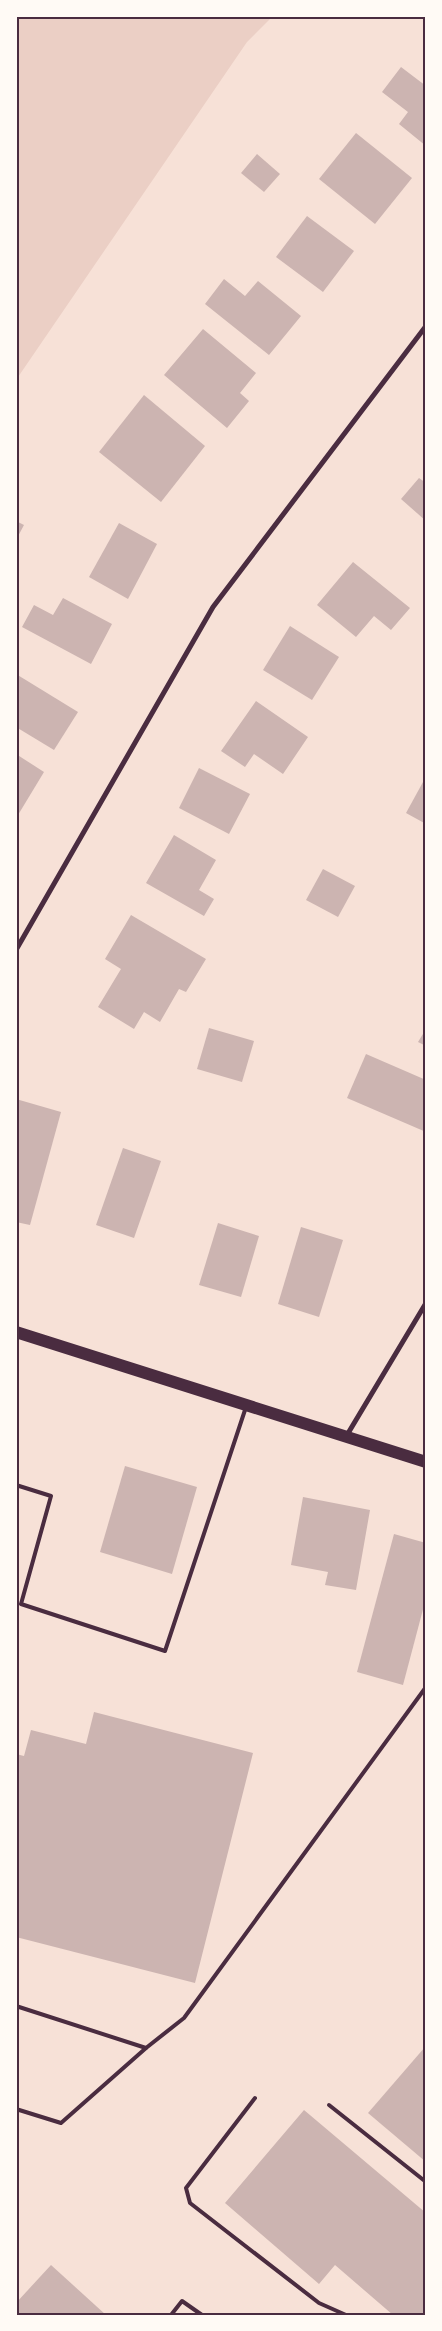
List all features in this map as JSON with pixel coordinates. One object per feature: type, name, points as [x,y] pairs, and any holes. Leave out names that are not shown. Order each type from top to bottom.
[{"type":"main road","points":[[16,1332],[426,1462]]},
{"type":"street","points":[[16,950],[213,607],[426,326]]},
{"type":"street","points":[[347,1436],[426,1303]]},
{"type":"lane","points":[[16,1485],[51,1496],[19,1603],[165,1651],[246,1405]]},
{"type":"lane","points":[[16,2109],[61,2123],[146,2048],[184,2018],[426,1687]]},
{"type":"lane","points":[[16,2006],[146,2048]]},
{"type":"lane","points":[[255,2098],[186,2188],[190,2203],[319,2303],[346,2315]]},
{"type":"lane","points":[[329,2106],[426,2182]]},
{"type":"lane","points":[[171,2315],[182,2300],[202,2315]]},
{"type":"shaded area","points":[[16,16],[273,16],[247,42],[16,380]]},
{"type":"building","points":[[401,67],[426,86],[426,146],[399,124],[408,112],[382,92]]},
{"type":"building","points":[[356,133],[412,178],[375,224],[319,179]]},
{"type":"building","points":[[257,154],[280,174],[264,192],[241,173]]},
{"type":"building","points":[[307,216],[354,251],[323,292],[276,257]]},
{"type":"building","points":[[224,279],[245,296],[258,281],[301,316],[269,355],[205,304]]},
{"type":"building","points":[[203,329],[256,373],[240,393],[249,401],[227,428],[164,375]]},
{"type":"building","points":[[144,395],[205,446],[161,502],[99,452]]},
{"type":"building","points":[[419,478],[426,483],[426,521],[401,499]]},
{"type":"building","points":[[16,521],[24,525],[16,540]]},
{"type":"building","points":[[119,523],[157,544],[128,599],[89,577]]},
{"type":"building","points":[[353,562],[410,608],[391,630],[374,616],[356,637],[317,605]]},
{"type":"building","points":[[63,598],[112,624],[91,664],[22,627],[34,605],[53,615]]},
{"type":"building","points":[[290,626],[339,657],[312,700],[263,670]]},
{"type":"building","points":[[16,674],[78,712],[54,750],[16,727]]},
{"type":"building","points":[[256,701],[308,737],[283,774],[254,754],[245,767],[221,751]]},
{"type":"building","points":[[16,754],[44,772],[18,815],[16,814]]},
{"type":"building","points":[[199,768],[250,794],[229,834],[179,808]]},
{"type":"building","points":[[423,782],[426,784],[426,824],[406,813]]},
{"type":"building","points":[[174,835],[216,860],[199,890],[214,899],[204,916],[146,883]]},
{"type":"building","points":[[323,869],[355,886],[338,917],[306,900]]},
{"type":"building","points":[[131,915],[206,959],[186,992],[179,989],[160,1022],[144,1012],[134,1029],[98,1007],[121,969],[105,959]]},
{"type":"building","points":[[209,1028],[254,1041],[242,1082],[197,1069]]},
{"type":"building","points":[[426,1029],[426,1046],[418,1042]]},
{"type":"building","points":[[366,1054],[426,1080],[426,1132],[347,1098]]},
{"type":"building","points":[[16,1099],[61,1112],[30,1225],[16,1222]]},
{"type":"building","points":[[123,1148],[161,1161],[134,1238],[96,1225]]},
{"type":"building","points":[[218,1223],[259,1236],[241,1297],[199,1285]]},
{"type":"building","points":[[301,1227],[343,1240],[319,1317],[278,1304]]},
{"type":"building","points":[[125,1466],[197,1487],[172,1574],[100,1552]]},
{"type":"building","points":[[303,1497],[370,1510],[356,1590],[325,1585],[328,1572],[291,1565]]},
{"type":"building","points":[[394,1534],[426,1543],[426,1598],[403,1685],[357,1672]]},
{"type":"building","points":[[94,1712],[253,1753],[195,1983],[16,1937],[16,1754],[24,1756],[31,1730],[86,1744]]},
{"type":"building","points":[[426,2048],[426,2162],[368,2113]]},
{"type":"building","points":[[304,2110],[426,2213],[426,2315],[393,2315],[335,2265],[319,2284],[225,2203]]},
{"type":"building","points":[[51,2265],[106,2315],[16,2315],[16,2303]]}]
